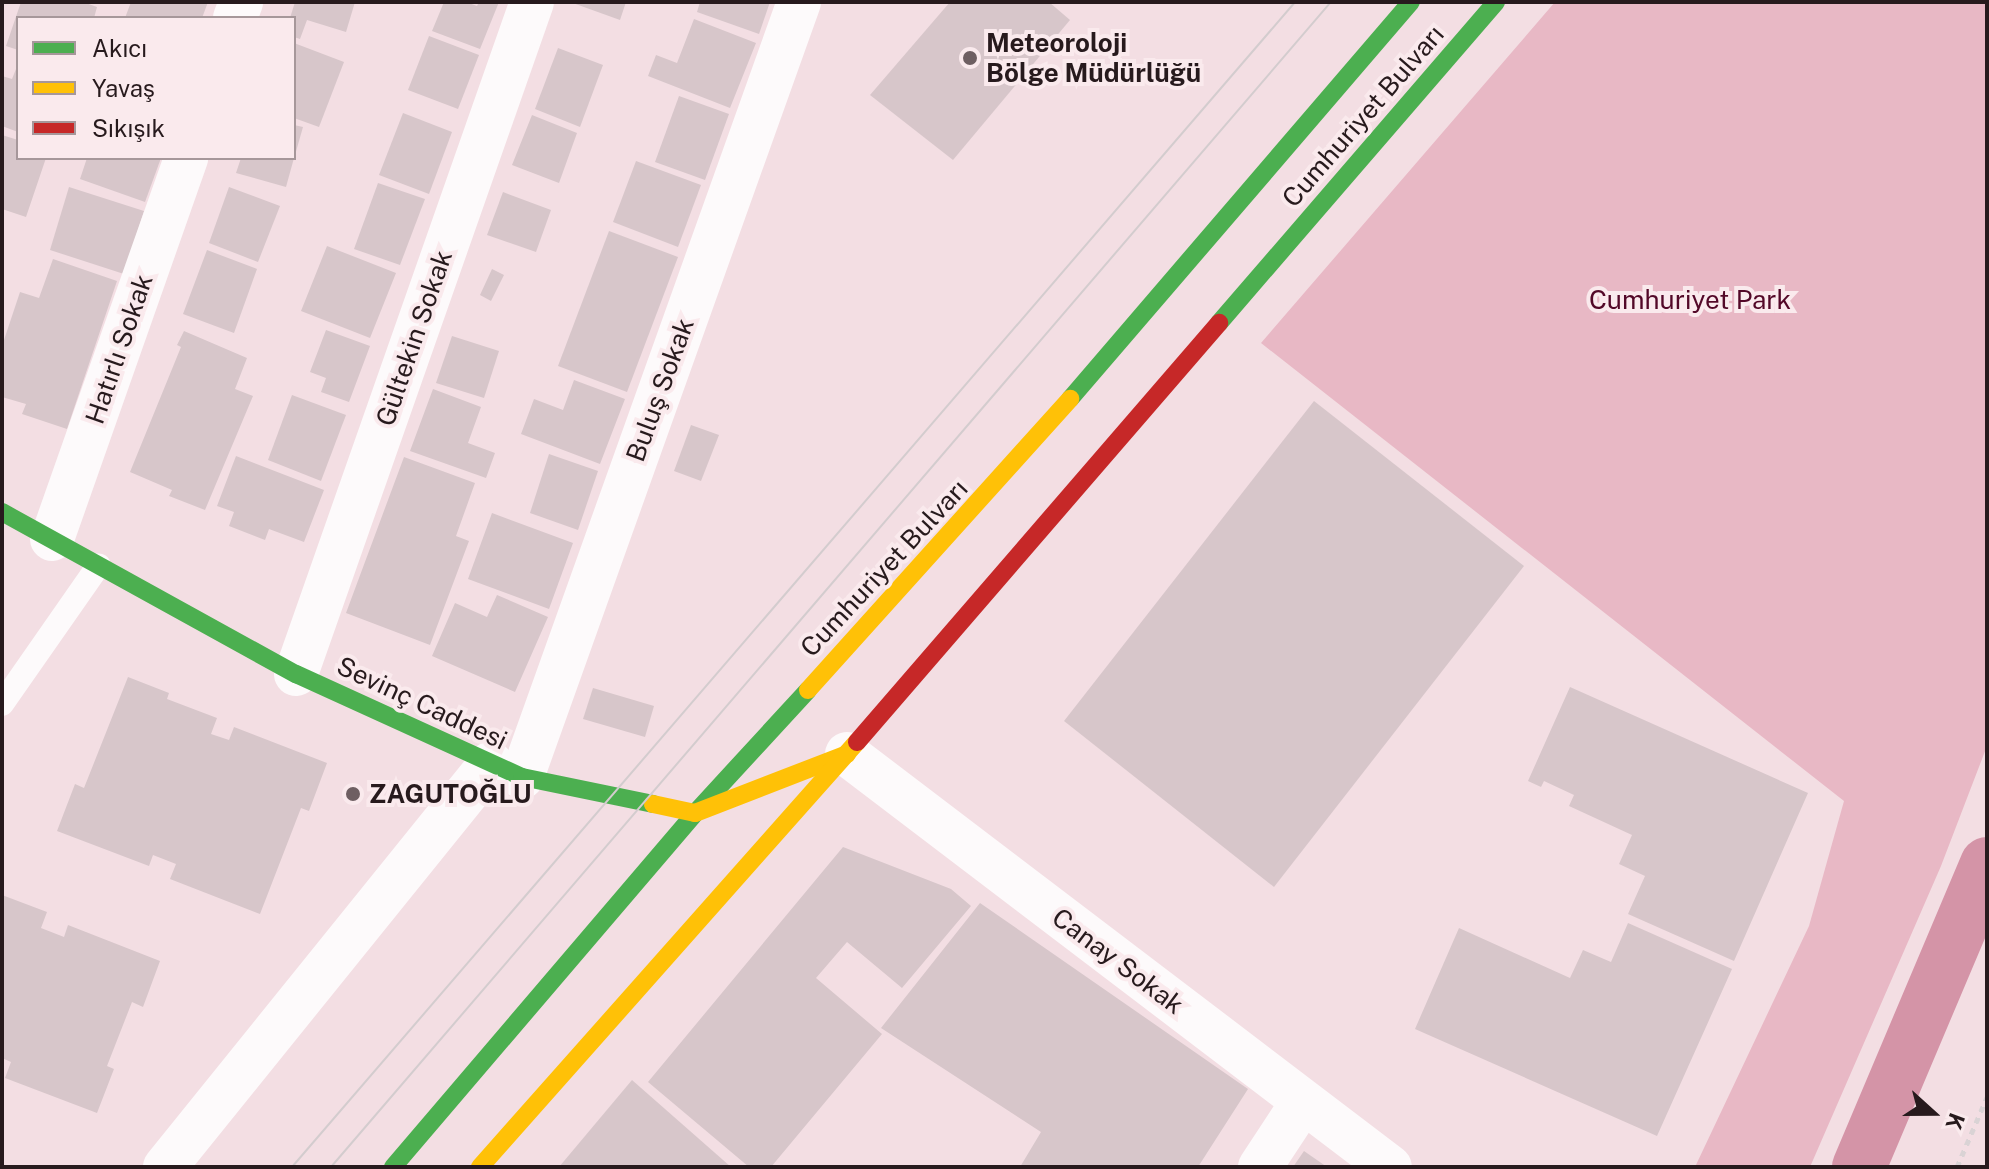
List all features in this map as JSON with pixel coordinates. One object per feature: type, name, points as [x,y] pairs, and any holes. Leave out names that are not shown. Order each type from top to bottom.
[{"type":"main road","name":"Cumhuriyet Bulvarı","points":[[393,1167],[695,813],[996,485],[1411,2]]},
{"type":"main road","name":"Cumhuriyet Bulvarı","points":[[480,1167],[847,754],[1496,2]]},
{"type":"main road","name":"Sevinç Caddesi","points":[[2,512],[296,674],[507,770],[695,813]]},
{"type":"main road","points":[[695,813],[847,754]]},
{"type":"street","name":"Gültekin Sokak","points":[[296,674],[532,2]]},
{"type":"street","name":"Buluş Sokak","points":[[165,1167],[507,770],[799,2]]},
{"type":"street","name":"Hatırlı Sokak","points":[[52,539],[185,160]]},
{"type":"street","name":"Canay Sokak","points":[[847,754],[1390,1167]]},
{"type":"street","points":[[1260,1167],[1302,1103]]},
{"type":"lane","points":[[2,704],[99,565]]},
{"type":"path","points":[[1957,1167],[1987,1097]]},
{"type":"green space","name":"Cumhuriyet Park","points":[[1555,2],[1987,2],[1987,746],[1941,866],[1810,1167],[1695,1167],[1809,926],[1844,801],[1261,343]]},
{"type":"building","points":[[21,2],[83,2],[97,7],[95,16],[16,16]]},
{"type":"building","points":[[131,2],[208,2],[203,16],[126,16]]},
{"type":"building","points":[[295,2],[355,2],[346,32],[307,20],[300,39],[296,38],[296,16],[291,16]]},
{"type":"building","points":[[444,2],[466,2],[477,6],[479,2],[499,2],[480,49],[432,31]]},
{"type":"building","points":[[570,2],[626,2],[620,20]]},
{"type":"building","points":[[700,2],[770,2],[759,34],[697,12]]},
{"type":"building","name":"Meteoroloji Bölge Müdürlüğü","points":[[950,2],[1049,2],[1070,20],[953,160],[870,95]]},
{"type":"building","points":[[16,17],[16,49],[6,46]]},
{"type":"building","points":[[694,19],[756,43],[730,108],[648,76],[656,55],[677,63]]},
{"type":"building","points":[[429,36],[479,55],[458,109],[408,90]]},
{"type":"building","points":[[296,44],[344,62],[319,127],[296,119]]},
{"type":"building","points":[[558,48],[603,65],[580,127],[535,109]]},
{"type":"building","points":[[16,69],[16,131],[2,126],[2,76],[12,79]]},
{"type":"building","points":[[679,96],[729,114],[705,180],[655,162]]},
{"type":"building","points":[[403,113],[452,132],[429,194],[379,175]]},
{"type":"building","points":[[532,115],[577,133],[559,183],[512,165]]},
{"type":"building","points":[[296,125],[303,127],[296,152]]},
{"type":"building","points":[[2,135],[16,139],[16,160],[45,160],[26,217],[2,209]]},
{"type":"building","points":[[86,160],[160,160],[145,202],[80,179]]},
{"type":"building","points":[[240,160],[293,160],[286,187],[236,173]]},
{"type":"building","points":[[636,161],[701,185],[678,247],[613,222]]},
{"type":"building","points":[[378,183],[425,199],[400,265],[354,249]]},
{"type":"building","points":[[69,187],[144,211],[124,274],[50,250]]},
{"type":"building","points":[[229,187],[280,206],[258,262],[209,243]]},
{"type":"building","points":[[503,192],[551,210],[536,252],[487,235]]},
{"type":"building","points":[[609,231],[678,257],[627,392],[558,366]]},
{"type":"building","points":[[327,246],[396,273],[370,338],[301,311]]},
{"type":"building","points":[[207,250],[257,269],[234,333],[183,314]]},
{"type":"building","points":[[53,259],[117,281],[67,429],[22,414],[26,404],[2,397],[2,346],[20,292],[39,298]]},
{"type":"building","points":[[492,269],[504,275],[491,301],[480,295]]},
{"type":"building","points":[[326,330],[370,346],[349,402],[321,392],[326,378],[310,372]]},
{"type":"building","points":[[184,331],[247,358],[235,389],[253,396],[205,510],[169,496],[172,490],[130,472],[181,347],[177,345]]},
{"type":"building","points":[[452,336],[499,351],[484,398],[436,383]]},
{"type":"building","points":[[574,380],[625,399],[600,464],[521,434],[534,399],[563,410]]},
{"type":"building","points":[[433,389],[481,407],[468,443],[495,453],[486,478],[410,451]]},
{"type":"building","points":[[292,395],[346,415],[321,481],[268,460]]},
{"type":"building","points":[[1314,401],[1524,566],[1274,887],[1064,721]]},
{"type":"building","points":[[691,425],[719,435],[701,481],[674,471]]},
{"type":"building","points":[[549,454],[598,471],[578,530],[530,513]]},
{"type":"building","points":[[236,456],[324,490],[304,542],[269,529],[265,540],[229,526],[234,512],[217,506]]},
{"type":"building","points":[[404,457],[475,483],[456,536],[469,541],[430,645],[346,613]]},
{"type":"building","points":[[492,513],[573,543],[549,609],[468,579]]},
{"type":"building","points":[[497,595],[548,617],[515,692],[432,656],[455,603],[487,617]]},
{"type":"building","points":[[128,677],[169,693],[167,699],[217,718],[211,734],[229,740],[234,727],[327,763],[309,811],[301,808],[260,914],[170,879],[176,864],[153,855],[149,866],[57,831],[75,784],[84,788]]},
{"type":"building","points":[[1570,687],[1808,793],[1734,961],[1628,914],[1645,876],[1619,864],[1632,835],[1569,806],[1574,795],[1544,781],[1541,787],[1528,781]]},
{"type":"building","points":[[593,688],[654,706],[645,737],[583,719]]},
{"type":"building","points":[[843,847],[951,889],[971,906],[902,988],[847,942],[816,978],[882,1034],[771,1167],[749,1167],[648,1082]]},
{"type":"building","points":[[2,895],[47,912],[41,928],[64,937],[68,925],[160,961],[143,1007],[132,1002],[107,1066],[114,1069],[97,1113],[5,1078],[11,1062],[2,1058]]},
{"type":"building","points":[[980,903],[1248,1089],[1198,1167],[1020,1167],[1041,1132],[881,1028]]},
{"type":"building","points":[[1628,923],[1732,969],[1657,1136],[1415,1029],[1459,928],[1570,978],[1583,950],[1611,962]]},
{"type":"building","points":[[632,1080],[731,1167],[559,1167]]},
{"type":"building","points":[[1304,1151],[1327,1167],[1293,1167]]},
{"type":"waterway","points":[[1859,1167],[1987,864]]},
{"type":"tram line","points":[[292,1167],[1295,2]]},
{"type":"tram line","points":[[331,1167],[1331,2]]},
{"type":"traffic: fast","points":[[1070,399],[1411,2]]},
{"type":"traffic: fast","points":[[1219,323],[1496,2]]},
{"type":"traffic: fast","points":[[2,512],[296,674],[522,777],[653,804]]},
{"type":"traffic: fast","points":[[393,1167],[695,813],[808,690]]},
{"type":"traffic: slow","points":[[808,690],[1070,399]]},
{"type":"traffic: slow","points":[[480,1167],[857,742]]},
{"type":"traffic: slow","points":[[653,804],[695,813],[847,754]]},
{"type":"traffic: jam","points":[[857,742],[1219,323]]},
{"type":"place","name":"Meteoroloji Bölge Müdürlüğü","points":[[970,58]]},
{"type":"place","name":"ZAGUTOĞLU","points":[[353,794]]}]
